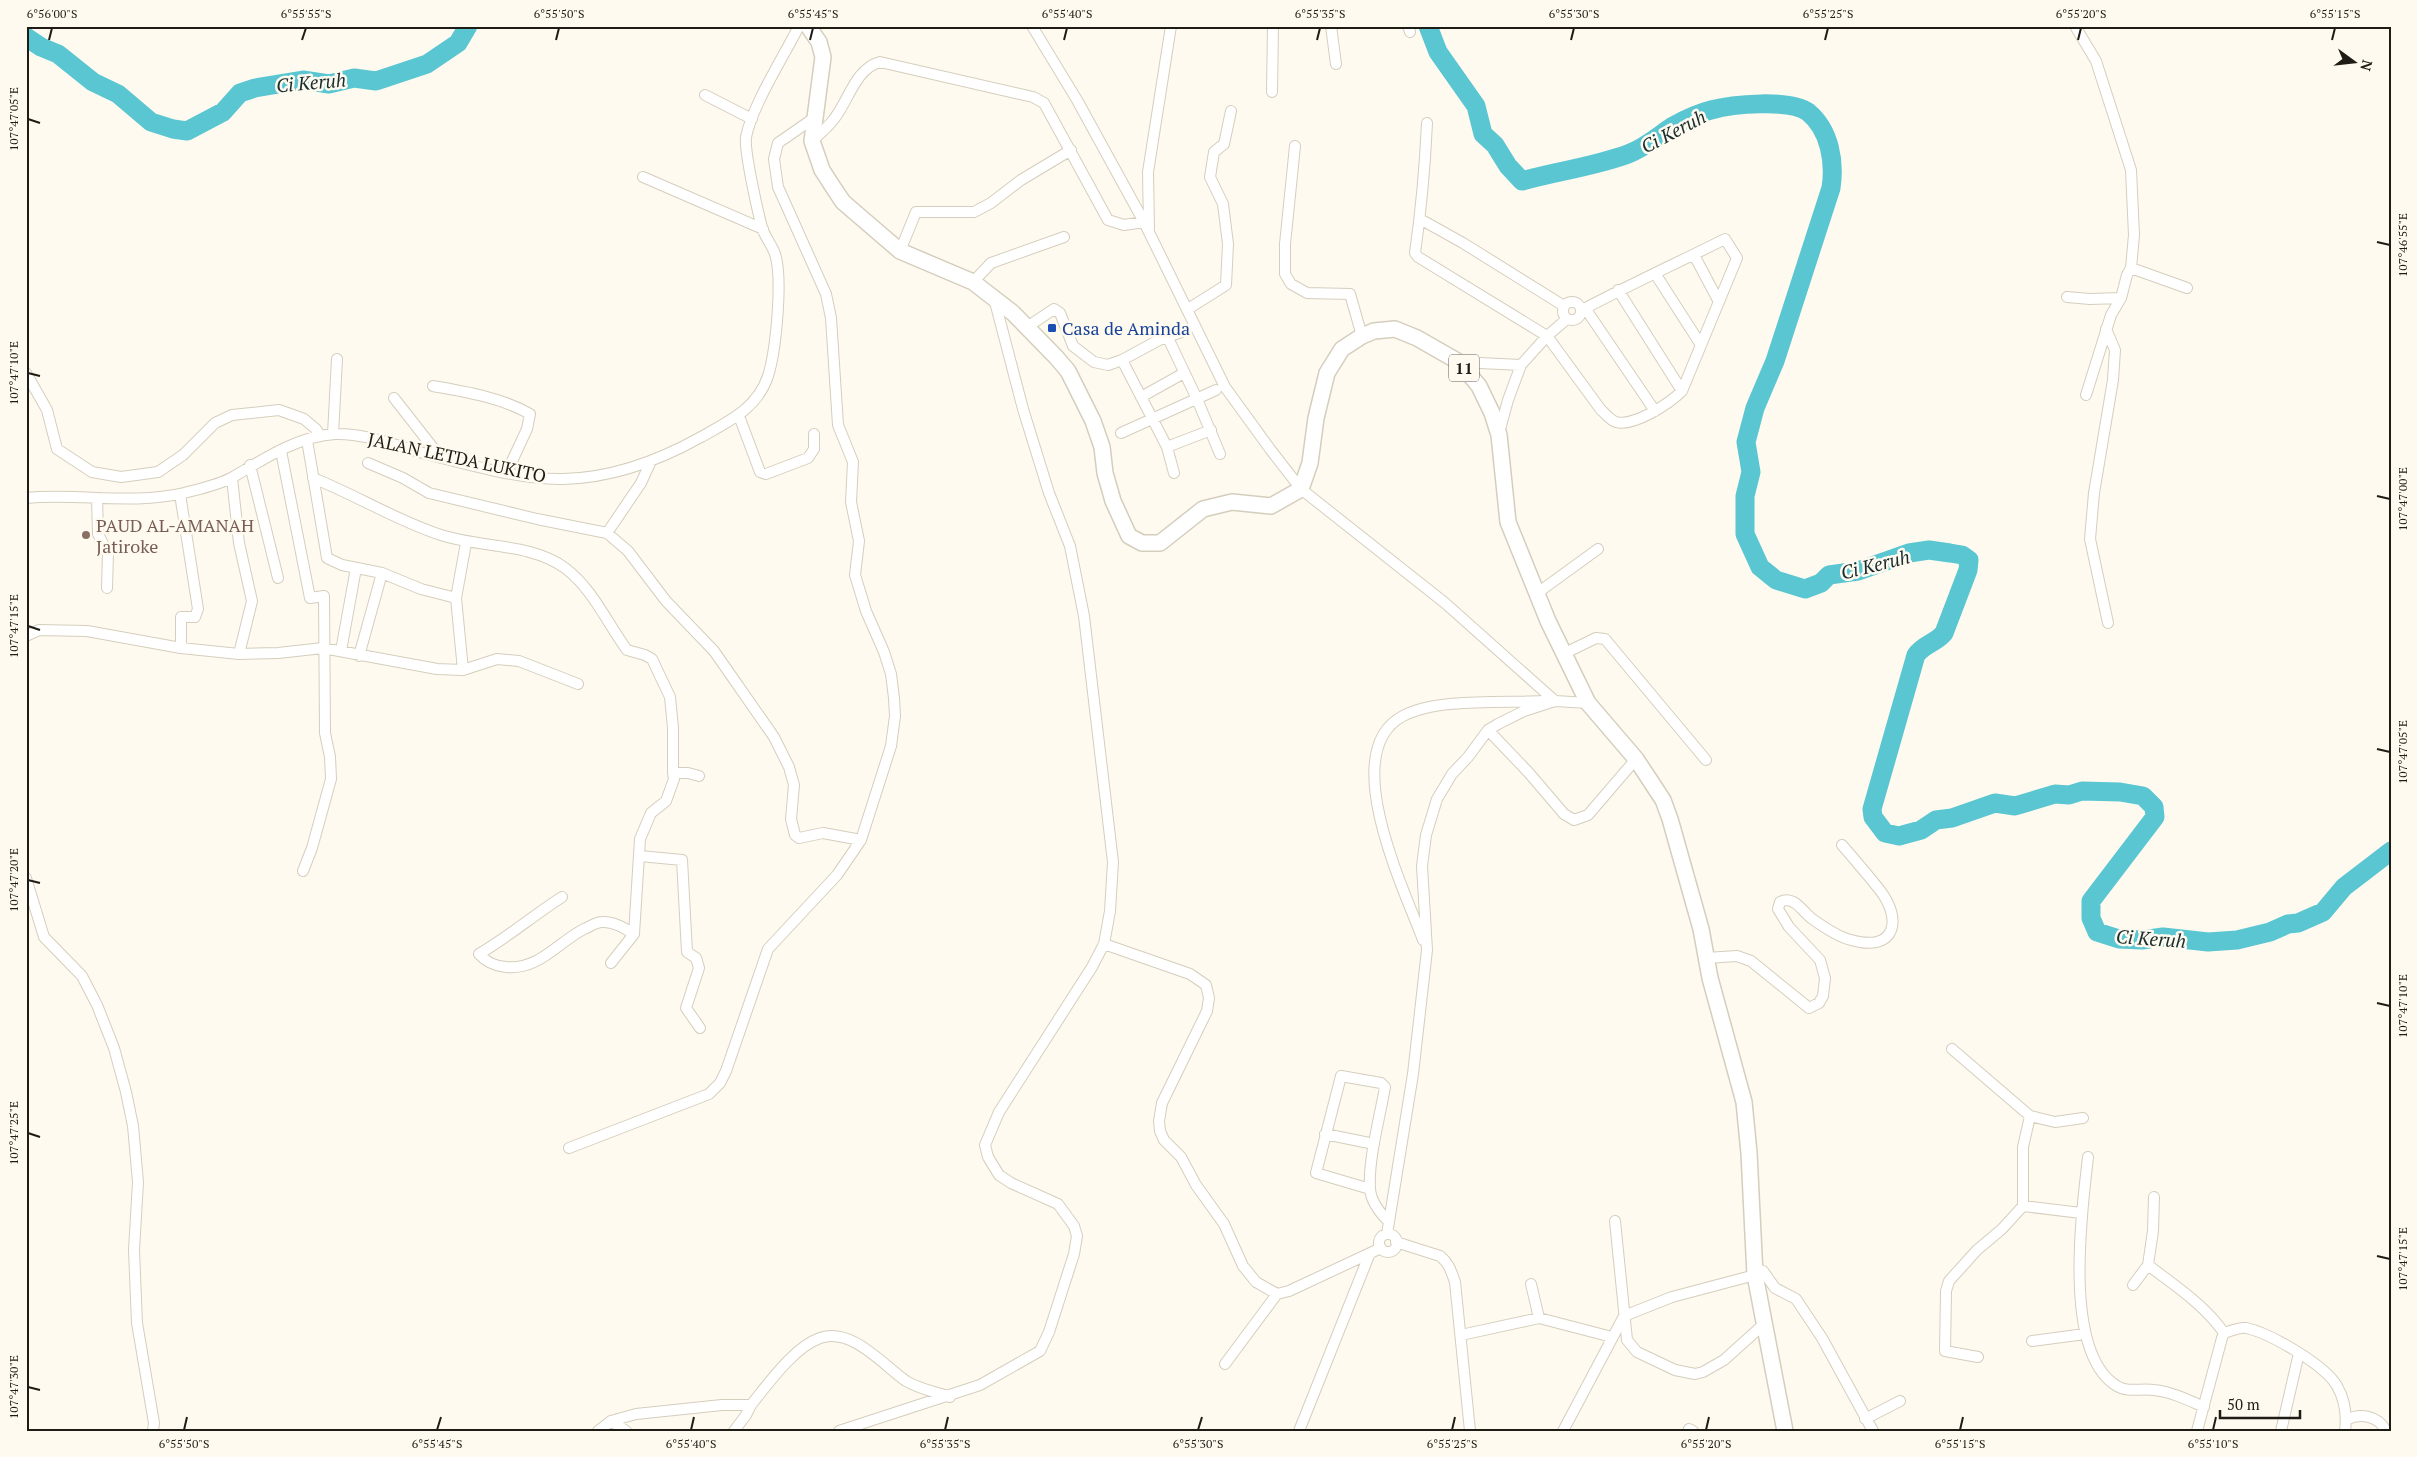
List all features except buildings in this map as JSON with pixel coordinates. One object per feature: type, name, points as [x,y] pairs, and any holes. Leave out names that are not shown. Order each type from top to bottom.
[{"type":"highway","points":[[808,26],[819,42],[824,57],[812,141],[822,170],[843,202],[900,251],[973,282],[994,297],[1027,327],[1068,372],[1084,400],[1102,447],[1106,473],[1120,519],[1129,536],[1135,541],[1150,544],[1160,543],[1203,509],[1232,502],[1271,506],[1301,489]]},
{"type":"highway","name":"11","points":[[1301,489],[1310,464],[1316,418],[1328,374],[1342,349],[1362,336],[1374,331],[1395,329],[1417,338],[1459,362],[1479,386],[1492,413],[1499,435],[1508,522],[1536,594],[1563,654],[1588,702],[1636,759],[1663,800],[1670,819],[1701,929],[1706,958],[1744,1102],[1749,1153],[1754,1272],[1785,1431]]},
{"type":"street","name":"JALAN LETDA LUKITO","points":[[26,498],[97,498],[180,494],[232,478],[250,465],[281,451],[307,440],[333,434],[358,436],[441,458],[507,472],[561,479],[594,476],[650,462],[739,416],[754,402],[768,378],[772,358],[778,286],[776,256],[763,229],[746,152],[746,136],[752,119],[799,26]]},
{"type":"street","points":[[1032,26],[1144,222],[1225,387],[1301,489],[1445,603],[1555,701]]},
{"type":"street","points":[[1149,234],[1148,172],[1172,26]]},
{"type":"street","points":[[1272,92],[1273,26]]},
{"type":"street","points":[[1331,26],[1336,64]]},
{"type":"street","points":[[2075,26],[2096,61],[2131,170],[2134,235],[2131,268],[2127,275],[2121,298],[2106,329],[2086,395]]},
{"type":"street","points":[[812,141],[835,119],[861,75],[872,64],[880,62],[1033,96],[1044,103],[1108,220],[1124,225],[1144,222]]},
{"type":"street","points":[[705,95],[752,119]]},
{"type":"street","points":[[1188,309],[1226,285],[1228,244],[1223,204],[1210,177],[1214,152],[1224,144],[1231,111]]},
{"type":"street","points":[[569,1148],[709,1094],[720,1083],[726,1071],[768,949],[837,875],[861,840],[891,746],[895,716],[891,674],[854,575],[859,541],[851,502],[853,462],[838,425],[836,364],[831,318],[826,294],[778,188],[774,159],[778,143],[814,118]]},
{"type":"street","points":[[1427,123],[1420,219],[1415,253],[1418,257],[1547,336],[1601,410],[1612,420],[1619,423],[1655,411],[1671,402],[1682,391],[1700,344],[1738,258],[1728,241],[1724,239],[1656,275],[1618,290],[1584,309],[1577,319],[1568,320],[1547,336],[1521,365],[1508,400],[1499,435]]},
{"type":"street","points":[[1295,146],[1285,244],[1285,274],[1291,284],[1307,293],[1350,294],[1362,336]]},
{"type":"street","points":[[900,251],[916,212],[974,212],[991,203],[1021,180],[1071,150]]},
{"type":"street","points":[[643,177],[763,229]]},
{"type":"street","points":[[1420,219],[1464,243],[1564,306]]},
{"type":"street","points":[[973,282],[991,263],[1064,237]]},
{"type":"street","points":[[1694,255],[1719,302]]},
{"type":"street","points":[[2131,268],[2187,288]]},
{"type":"street","points":[[1656,275],[1700,344]]},
{"type":"street","points":[[1618,290],[1682,391]]},
{"type":"street","points":[[839,1431],[950,1397],[980,1385],[1040,1351],[1049,1332],[1074,1254],[1076,1236],[1074,1226],[1058,1204],[1011,1183],[999,1175],[988,1157],[985,1145],[999,1112],[1092,967],[1104,944],[1110,911],[1113,862],[1084,616],[1070,546],[1049,493],[1023,409],[994,297]]},
{"type":"street","points":[[2067,297],[2090,299],[2121,298]]},
{"type":"street","points":[[1568,320],[1562,312],[1564,306],[1572,302],[1584,309],[1655,411]]},
{"type":"street","points":[[1027,327],[1054,309],[1060,313],[1072,346],[1094,362],[1108,365],[1122,360],[1159,340],[1188,330]]},
{"type":"street","points":[[2106,329],[2115,350],[2113,380],[2094,493],[2090,539],[2108,623]]},
{"type":"street","points":[[1168,338],[1211,430],[1220,454]]},
{"type":"street","points":[[333,434],[337,359]]},
{"type":"street","points":[[1122,360],[1167,446],[1174,473]]},
{"type":"street","points":[[1459,362],[1521,365]]},
{"type":"street","points":[[26,373],[47,410],[57,449],[92,472],[121,477],[158,472],[183,455],[215,422],[232,415],[256,411],[279,410],[304,420],[316,429],[320,436]]},
{"type":"street","points":[[1141,397],[1184,373]]},
{"type":"street","points":[[433,386],[491,398],[516,406],[530,414],[527,429],[507,472]]},
{"type":"street","points":[[1121,433],[1216,390]]},
{"type":"street","points":[[394,398],[441,458]]},
{"type":"street","points":[[739,416],[760,472],[766,474],[808,458],[814,449],[814,434]]},
{"type":"street","points":[[1167,446],[1211,430]]},
{"type":"street","points":[[307,440],[327,558],[356,568],[382,573],[421,589],[456,598]]},
{"type":"street","points":[[281,451],[310,598],[324,596],[325,733],[330,757],[331,779],[312,848],[302,871]]},
{"type":"street","points":[[607,533],[641,484],[650,462]]},
{"type":"street","points":[[368,463],[403,478],[429,493],[518,515],[607,533],[628,551],[666,601],[714,651],[774,737],[789,766],[794,785],[791,819],[795,835],[799,838],[823,833],[861,840]]},
{"type":"street","points":[[250,465],[278,578]]},
{"type":"street","points":[[232,478],[240,543],[252,601],[239,654]]},
{"type":"street","points":[[313,478],[439,534],[466,543],[533,554],[564,568],[583,585],[627,650],[645,655],[652,660],[670,697],[674,779],[666,801],[651,813],[645,824],[640,839],[634,934],[611,963]]},
{"type":"street","points":[[180,494],[198,609],[195,617],[181,617],[181,648]]},
{"type":"street","points":[[97,498],[98,534],[108,553],[107,588]]},
{"type":"street","points":[[462,670],[456,598],[466,543]]},
{"type":"street","points":[[1536,594],[1598,549]]},
{"type":"street","points":[[340,651],[356,568]]},
{"type":"street","points":[[359,656],[382,573]]},
{"type":"street","points":[[26,636],[39,630],[87,630],[181,648],[239,654],[278,653],[323,648],[437,669],[462,670],[497,659],[519,661],[578,684]]},
{"type":"street","points":[[1563,654],[1596,638],[1605,639],[1706,760]]},
{"type":"street","points":[[1380,1248],[1379,1241],[1387,1234],[1413,1074],[1427,950],[1422,866],[1426,835],[1437,799],[1452,774],[1468,758],[1488,730],[1524,711],[1555,701]]},
{"type":"street","points":[[1427,950],[1379,820],[1373,771],[1381,740],[1390,726],[1403,716],[1436,706],[1555,701],[1588,702]]},
{"type":"street","points":[[1488,730],[1529,773],[1564,814],[1574,820],[1588,815],[1636,759]]},
{"type":"street","points":[[673,772],[699,776]]},
{"type":"street","points":[[1706,958],[1737,956],[1751,961],[1809,1008],[1819,1003],[1823,996],[1825,978],[1820,960],[1789,927],[1778,909],[1780,902],[1788,900],[1800,905],[1811,917],[1849,940],[1865,943],[1882,942],[1889,937],[1892,930],[1893,918],[1887,900],[1842,845]]},
{"type":"street","points":[[640,856],[682,860],[687,952],[696,958],[698,968],[686,1008],[700,1028]]},
{"type":"street","points":[[26,878],[44,936],[82,976],[97,1005],[114,1048],[126,1092],[133,1126],[138,1182],[134,1250],[137,1323],[154,1423],[153,1431]]},
{"type":"street","points":[[562,897],[538,912],[512,934],[479,954],[484,960],[498,966],[523,967],[538,962],[571,936],[602,922],[621,926],[634,934]]},
{"type":"street","points":[[1104,944],[1190,974],[1206,985],[1209,998],[1207,1011],[1162,1103],[1158,1121],[1160,1131],[1164,1140],[1181,1157],[1196,1185],[1224,1224],[1243,1266],[1256,1282],[1277,1294]]},
{"type":"street","points":[[1952,1049],[2030,1116],[2055,1122],[2083,1118]]},
{"type":"street","points":[[1370,1189],[1316,1173],[1339,1080],[1344,1075],[1380,1083],[1385,1087],[1374,1144],[1370,1189],[1377,1208],[1388,1222]]},
{"type":"street","points":[[1978,1357],[1945,1351],[1946,1292],[1948,1281],[2023,1206],[2022,1147],[2030,1116]]},
{"type":"street","points":[[1325,1134],[1374,1144]]},
{"type":"street","points":[[2088,1157],[2081,1213],[2078,1278],[2085,1334],[2091,1354],[2111,1382],[2119,1387],[2169,1393],[2204,1407]]},
{"type":"street","points":[[2133,1285],[2148,1265],[2153,1231],[2154,1197]]},
{"type":"street","points":[[2023,1206],[2081,1213]]},
{"type":"street","points":[[1615,1221],[1626,1340],[1630,1347],[1675,1370],[1695,1374],[1703,1372],[1724,1360],[1764,1324]]},
{"type":"street","points":[[1387,1234],[1393,1236],[1396,1242],[1422,1249],[1446,1261],[1455,1282],[1470,1431]]},
{"type":"street","points":[[1380,1248],[1385,1251],[1392,1250],[1396,1242]]},
{"type":"street","points":[[1225,1364],[1277,1294],[1316,1280],[1380,1248]]},
{"type":"street","points":[[1299,1431],[1370,1253]]},
{"type":"street","points":[[2148,1265],[2194,1300],[2215,1319],[2224,1333],[2197,1431]]},
{"type":"street","points":[[1563,1431],[1624,1316],[1672,1298],[1754,1272],[1763,1271],[1775,1288],[1796,1299],[1822,1338],[1873,1431]]},
{"type":"street","points":[[1531,1284],[1538,1318]]},
{"type":"street","points":[[1461,1335],[1538,1318],[1612,1337]]},
{"type":"street","points":[[2224,1333],[2240,1328],[2248,1328],[2298,1353],[2319,1367],[2336,1384],[2344,1403],[2345,1431]]},
{"type":"street","points":[[2032,1341],[2085,1334]]},
{"type":"street","points":[[734,1431],[751,1405],[795,1356],[809,1344],[829,1336],[856,1343],[908,1382],[950,1397]]},
{"type":"street","points":[[2281,1431],[2298,1353]]},
{"type":"street","points":[[1865,1419],[1900,1401]]},
{"type":"street","points":[[598,1431],[612,1421],[636,1414],[722,1405],[751,1405]]},
{"type":"street","points":[[2346,1420],[2356,1415],[2372,1417],[2386,1431]]},
{"type":"street","points":[[612,1421],[626,1431]]},
{"type":"waterway","name":"Ci Keruh","points":[[26,37],[41,47],[58,54],[93,82],[118,94],[151,122],[187,131],[223,112],[240,93],[255,88],[303,80],[329,84],[354,78],[376,81],[427,64],[458,43],[468,26]]},
{"type":"waterway","name":"Ci Keruh","points":[[1428,26],[1438,52],[1476,106],[1483,134],[1495,145],[1508,166],[1522,181],[1628,154],[1646,145],[1682,121],[1720,108],[1761,104],[1788,105],[1808,112],[1821,128],[1826,137],[1831,157],[1831,188],[1775,361],[1755,408],[1746,442],[1751,472],[1745,496],[1745,534],[1760,567],[1776,580],[1805,589],[1821,583],[1829,575],[1858,571],[1909,553],[1929,550],[1962,555],[1969,560],[1968,570],[1944,633],[1916,655],[1872,809],[1873,817],[1885,833],[1899,836],[1921,830],[1936,820],[1952,818],[1995,803],[2015,806],[2055,794],[2069,795],[2082,791],[2120,792],[2143,796],[2154,807],[2155,817],[2091,901],[2091,918],[2097,932],[2119,939],[2142,940],[2163,937],[2208,942],[2237,940],[2270,932],[2288,924],[2298,923],[2323,912],[2344,887],[2391,851]]},
{"type":"place","name":"Casa de Aminda","points":[[1052,328]]},
{"type":"place","name":"PAUD AL-AMANAH Jatiroke","points":[[86,535]]}]
